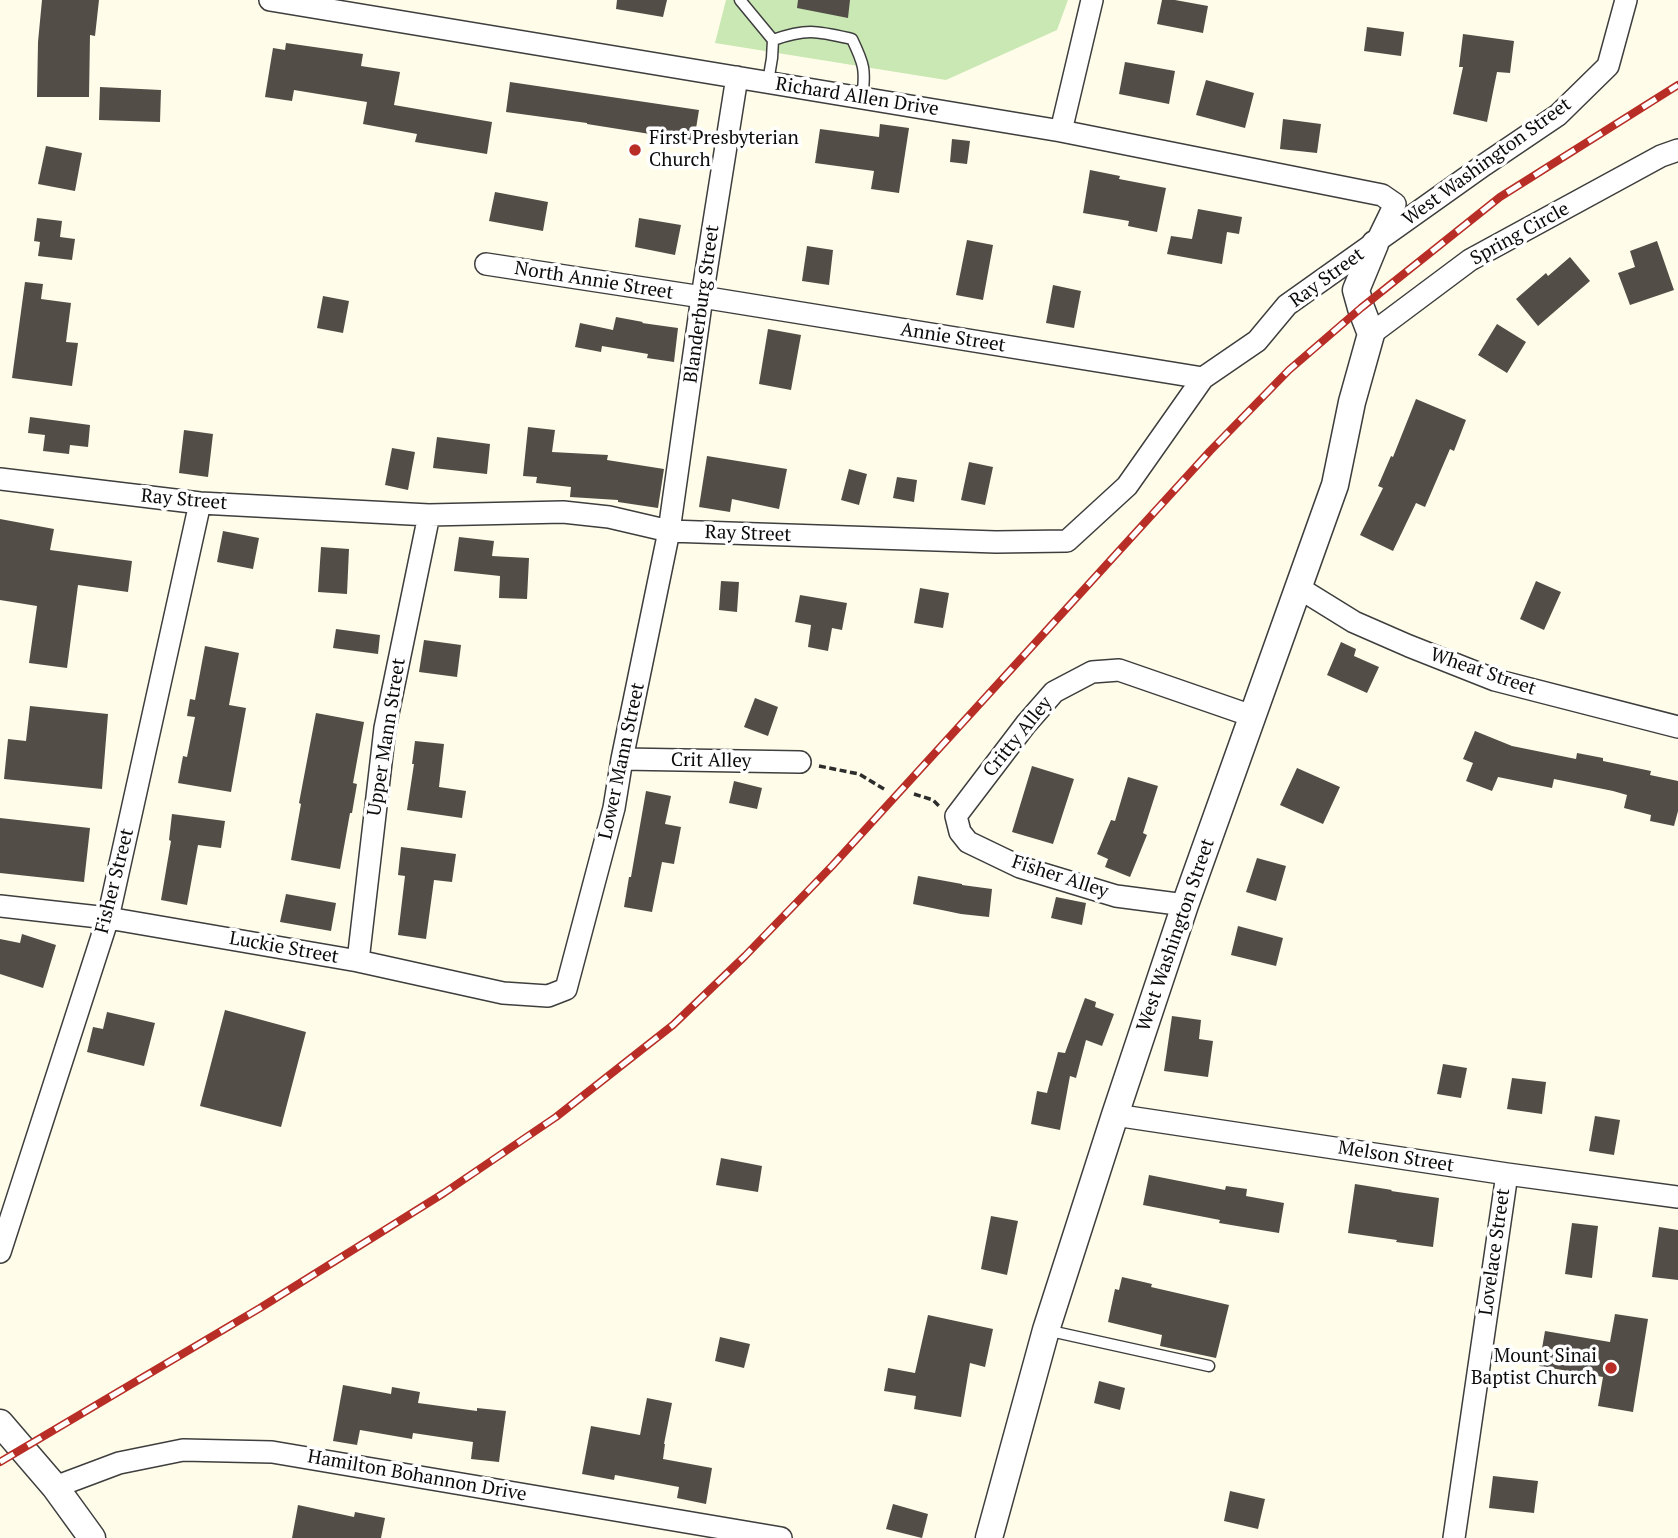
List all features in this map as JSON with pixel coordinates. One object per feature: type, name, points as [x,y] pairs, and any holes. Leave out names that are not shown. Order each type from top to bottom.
[{"type":"street","name":"Richard Allen Drive","points":[[270,0],[1061,131],[1382,195],[1395,204],[1375,244]]},
{"type":"street","points":[[1061,131],[1092,0]]},
{"type":"street","name":"West Washington Street","points":[[1375,244],[1558,115],[1608,66],[1626,0]]},
{"type":"street","name":"Blanderburg Street","points":[[669,531],[737,77]]},
{"type":"street","name":"Spring Circle","points":[[1371,334],[1470,260],[1661,156],[1678,150]]},
{"type":"street","points":[[1371,334],[1356,290],[1375,244]]},
{"type":"street","name":"Ray Street","points":[[0,479],[200,503],[429,514],[563,512],[609,517],[669,531],[996,542],[1068,541],[1127,486],[1203,379],[1257,341],[1287,305],[1375,244]]},
{"type":"street","name":"North Annie Street","points":[[486,264],[702,297]]},
{"type":"street","name":"Annie Street","points":[[702,297],[1203,379]]},
{"type":"street","name":"West Washington Street","points":[[989,1538],[1046,1331],[1115,1115],[1185,905],[1335,485],[1352,402],[1371,334]]},
{"type":"street","name":"Fisher Street","points":[[0,1252],[108,918],[200,503]]},
{"type":"street","name":"Upper Mann Street","points":[[358,961],[385,729],[429,514]]},
{"type":"street","name":"Lower Mann Street","points":[[566,989],[614,808],[669,531]]},
{"type":"street","name":"Wheat Street","points":[[1299,588],[1354,622],[1495,680],[1678,727]]},
{"type":"street","name":"Critty Alley","points":[[956,816],[1026,724],[1055,692],[1092,673],[1119,670],[1252,716]]},
{"type":"street","name":"Crit Alley","points":[[622,760],[800,762]]},
{"type":"street","name":"Fisher Alley","points":[[956,816],[960,832],[968,842],[1020,867],[1116,896],[1185,905]]},
{"type":"street","name":"Luckie Street","points":[[0,906],[108,918],[358,961],[503,993],[548,996],[566,989]]},
{"type":"street","name":"Melson Street","points":[[1115,1115],[1678,1197]]},
{"type":"street","name":"Lovelace Street","points":[[1454,1538],[1507,1174]]},
{"type":"street","points":[[0,1423],[55,1487],[92,1538]]},
{"type":"street","name":"Hamilton Bohannon Drive","points":[[55,1487],[119,1463],[183,1450],[272,1452],[781,1538]]},
{"type":"lane","points":[[740,0],[772,40],[768,82]]},
{"type":"lane","points":[[772,40],[794,32],[818,31],[852,39],[865,75],[862,97]]},
{"type":"lane","points":[[1046,1331],[1209,1366]]},
{"type":"path","points":[[800,762],[859,774],[884,789]]},
{"type":"path","points":[[914,794],[933,800],[943,810],[956,816]]},
{"type":"green space","points":[[726,0],[1068,0],[1057,30],[946,80],[715,43]]},
{"type":"building","points":[[42,0],[99,0],[95,36],[90,35],[89,97],[37,97]]},
{"type":"building","points":[[617,0],[667,0],[663,17],[616,9]]},
{"type":"building","points":[[798,0],[850,0],[848,18],[797,8]]},
{"type":"building","points":[[1162,0],[1208,6],[1203,33],[1157,24]]},
{"type":"building","points":[[1367,27],[1404,32],[1401,56],[1364,51]]},
{"type":"building","points":[[1463,34],[1514,41],[1510,73],[1497,72],[1487,122],[1453,114],[1463,67],[1459,67]]},
{"type":"building","points":[[286,43],[363,54],[361,66],[400,72],[394,105],[492,122],[487,154],[415,142],[417,134],[363,124],[367,102],[294,90],[292,101],[265,97],[273,48],[285,50]]},
{"type":"building","points":[[1125,62],[1175,71],[1169,104],[1119,94]]},
{"type":"building","points":[[1206,80],[1254,93],[1245,128],[1196,115]]},
{"type":"building","points":[[510,82],[699,110],[694,141],[506,112]]},
{"type":"building","points":[[100,87],[161,90],[160,122],[99,120]]},
{"type":"building","points":[[1283,119],[1321,124],[1317,153],[1280,149]]},
{"type":"building","points":[[880,124],[909,128],[899,193],[871,189],[874,171],[815,163],[820,129],[879,137]]},
{"type":"building","points":[[952,139],[970,141],[967,164],[950,162]]},
{"type":"building","points":[[46,146],[82,153],[75,191],[38,184]]},
{"type":"building","points":[[1090,170],[1166,188],[1157,232],[1128,226],[1129,221],[1083,213]]},
{"type":"building","points":[[495,192],[548,202],[543,231],[489,221]]},
{"type":"building","points":[[1198,209],[1242,217],[1239,234],[1227,232],[1222,264],[1167,254],[1171,236],[1192,239]]},
{"type":"building","points":[[37,218],[62,221],[60,237],[75,239],[72,260],[38,256],[40,242],[34,241]]},
{"type":"building","points":[[639,218],[681,225],[675,255],[635,247]]},
{"type":"building","points":[[967,240],[993,245],[983,300],[956,295]]},
{"type":"building","points":[[1657,241],[1674,290],[1630,305],[1618,273],[1635,267],[1630,251]]},
{"type":"building","points":[[807,246],[833,250],[829,285],[802,281]]},
{"type":"building","points":[[1570,257],[1590,281],[1538,326],[1516,299],[1546,273],[1548,276]]},
{"type":"building","points":[[25,282],[43,284],[41,299],[71,303],[66,342],[78,343],[72,386],[12,378]]},
{"type":"building","points":[[1053,285],[1081,291],[1074,328],[1046,323]]},
{"type":"building","points":[[323,296],[349,301],[343,333],[317,328]]},
{"type":"building","points":[[616,317],[678,328],[674,362],[647,358],[648,354],[602,346],[601,352],[575,347],[580,323],[613,330]]},
{"type":"building","points":[[1497,324],[1526,342],[1507,373],[1478,355]]},
{"type":"building","points":[[768,329],[801,335],[791,390],[759,384]]},
{"type":"building","points":[[1416,399],[1466,420],[1454,451],[1450,449],[1425,507],[1416,503],[1393,551],[1360,535],[1383,488],[1378,486],[1391,456],[1393,457]]},
{"type":"building","points":[[30,417],[90,425],[88,447],[70,445],[69,454],[43,451],[45,435],[28,433]]},
{"type":"building","points":[[528,427],[555,430],[552,452],[608,455],[607,460],[664,469],[658,508],[618,500],[570,497],[571,487],[536,483],[537,477],[523,476]]},
{"type":"building","points":[[184,430],[213,434],[208,477],[179,473]]},
{"type":"building","points":[[437,437],[490,444],[487,474],[433,468]]},
{"type":"building","points":[[392,448],[415,452],[408,490],[385,485]]},
{"type":"building","points":[[707,456],[787,469],[779,509],[732,499],[730,512],[699,507]]},
{"type":"building","points":[[969,462],[993,467],[985,505],[961,500]]},
{"type":"building","points":[[849,469],[867,474],[859,505],[841,500]]},
{"type":"building","points":[[897,477],[917,480],[914,502],[893,498]]},
{"type":"building","points":[[0,519],[54,529],[50,550],[132,561],[128,592],[78,585],[67,668],[29,663],[37,606],[0,600]]},
{"type":"building","points":[[223,531],[259,538],[253,569],[217,562]]},
{"type":"building","points":[[459,537],[494,541],[492,556],[529,558],[527,599],[499,598],[500,576],[454,571]]},
{"type":"building","points":[[321,547],[349,549],[347,594],[318,592]]},
{"type":"building","points":[[721,581],[739,582],[737,612],[719,610]]},
{"type":"building","points":[[1536,581],[1561,592],[1544,630],[1520,619]]},
{"type":"building","points":[[920,588],[949,593],[943,628],[914,623]]},
{"type":"building","points":[[800,595],[847,603],[842,630],[832,628],[828,651],[808,647],[811,625],[795,622]]},
{"type":"building","points":[[336,629],[380,635],[378,654],[333,648]]},
{"type":"building","points":[[424,640],[461,645],[457,677],[419,672]]},
{"type":"building","points":[[1341,642],[1356,649],[1354,656],[1379,667],[1367,693],[1327,675]]},
{"type":"building","points":[[205,646],[239,653],[229,705],[246,708],[231,792],[178,783],[183,756],[187,757],[195,717],[187,716],[190,699],[195,700]]},
{"type":"building","points":[[755,698],[778,707],[768,736],[744,727]]},
{"type":"building","points":[[30,706],[108,714],[102,789],[4,779],[8,739],[26,741]]},
{"type":"building","points":[[316,713],[364,722],[353,783],[357,784],[340,869],[291,860]]},
{"type":"building","points":[[1475,731],[1512,746],[1576,759],[1577,753],[1603,758],[1603,761],[1651,771],[1650,775],[1678,781],[1678,811],[1674,826],[1650,821],[1651,815],[1624,808],[1627,795],[1613,791],[1554,779],[1552,788],[1498,777],[1492,791],[1466,781],[1473,763],[1463,759]]},
{"type":"building","points":[[415,741],[444,744],[439,787],[466,791],[462,818],[407,810]]},
{"type":"building","points":[[1032,766],[1074,779],[1053,844],[1012,832]]},
{"type":"building","points":[[1297,768],[1340,787],[1323,824],[1280,805]]},
{"type":"building","points":[[1128,777],[1158,786],[1143,833],[1147,835],[1130,877],[1105,867],[1108,859],[1097,854],[1111,820],[1115,821]]},
{"type":"building","points":[[734,781],[762,788],[757,809],[729,803]]},
{"type":"building","points":[[646,791],[671,796],[665,824],[681,827],[674,864],[662,862],[652,912],[624,907]]},
{"type":"building","points":[[172,814],[225,821],[221,848],[198,845],[187,905],[161,900],[171,841]]},
{"type":"building","points":[[0,818],[90,828],[84,882],[0,873]]},
{"type":"building","points":[[401,847],[456,854],[452,882],[434,880],[426,939],[398,935],[405,876],[398,875]]},
{"type":"building","points":[[1257,858],[1286,866],[1276,901],[1246,892]]},
{"type":"building","points":[[918,876],[992,889],[989,917],[913,904]]},
{"type":"building","points":[[286,894],[336,903],[331,931],[280,922]]},
{"type":"building","points":[[1056,897],[1086,903],[1082,925],[1051,918]]},
{"type":"building","points":[[1238,926],[1283,938],[1276,966],[1231,955]]},
{"type":"building","points":[[22,934],[56,945],[43,988],[0,974],[0,939],[20,943]]},
{"type":"building","points":[[1085,998],[1096,1002],[1095,1007],[1114,1014],[1102,1046],[1086,1040],[1076,1078],[1070,1076],[1060,1130],[1031,1124],[1037,1091],[1047,1093],[1058,1052],[1065,1053]]},
{"type":"building","points":[[225,1010],[306,1032],[281,1127],[200,1106]]},
{"type":"building","points":[[107,1012],[155,1023],[144,1066],[87,1052],[93,1027],[103,1029]]},
{"type":"building","points":[[1172,1016],[1201,1020],[1199,1039],[1213,1041],[1208,1077],[1164,1071]]},
{"type":"building","points":[[1443,1064],[1467,1068],[1461,1098],[1437,1094]]},
{"type":"building","points":[[1512,1078],[1546,1082],[1542,1114],[1507,1109]]},
{"type":"building","points":[[1595,1116],[1620,1120],[1614,1155],[1589,1151]]},
{"type":"building","points":[[721,1158],[762,1166],[758,1192],[716,1185]]},
{"type":"building","points":[[1149,1175],[1225,1190],[1226,1186],[1247,1189],[1246,1196],[1284,1203],[1279,1233],[1219,1223],[1220,1220],[1143,1205]]},
{"type":"building","points":[[1355,1184],[1439,1198],[1433,1247],[1348,1233]]},
{"type":"building","points":[[991,1216],[1018,1221],[1007,1275],[981,1269]]},
{"type":"building","points":[[1572,1223],[1598,1226],[1592,1278],[1565,1274]]},
{"type":"building","points":[[1659,1227],[1678,1230],[1678,1280],[1652,1277]]},
{"type":"building","points":[[1122,1277],[1152,1284],[1151,1287],[1229,1305],[1216,1358],[1160,1346],[1162,1335],[1108,1322],[1115,1289],[1119,1290]]},
{"type":"building","points":[[1615,1314],[1648,1319],[1633,1412],[1598,1406],[1603,1377],[1539,1366],[1545,1331],[1610,1342]]},
{"type":"building","points":[[928,1315],[993,1329],[985,1367],[970,1363],[961,1417],[914,1409],[916,1396],[884,1391],[888,1368],[915,1373]]},
{"type":"building","points":[[720,1337],[750,1344],[744,1368],[715,1361]]},
{"type":"building","points":[[1099,1381],[1125,1388],[1120,1410],[1094,1403]]},
{"type":"building","points":[[343,1385],[391,1394],[392,1387],[420,1392],[418,1403],[477,1411],[477,1408],[506,1411],[499,1462],[471,1459],[473,1442],[413,1433],[412,1439],[360,1430],[357,1445],[333,1441]]},
{"type":"building","points":[[647,1398],[672,1403],[663,1459],[712,1468],[706,1504],[677,1498],[679,1487],[615,1475],[614,1480],[582,1474],[591,1426],[640,1435]]},
{"type":"building","points":[[1493,1476],[1538,1481],[1534,1513],[1489,1508]]},
{"type":"building","points":[[1230,1491],[1265,1499],[1258,1529],[1224,1521]]},
{"type":"building","points":[[893,1504],[928,1514],[922,1538],[886,1529]]},
{"type":"building","points":[[298,1505],[354,1517],[355,1512],[385,1518],[381,1538],[292,1538]]},
{"type":"railway","points":[[0,1462],[260,1308],[444,1193],[556,1117],[673,1025],[745,956],[832,866],[1210,451],[1289,370],[1361,308],[1500,197],[1678,85]]},
{"type":"place","name":"First Presbyterian Church","points":[[635,150]]},
{"type":"place","name":"Mount Sinai Baptist Church","points":[[1611,1368]]}]
